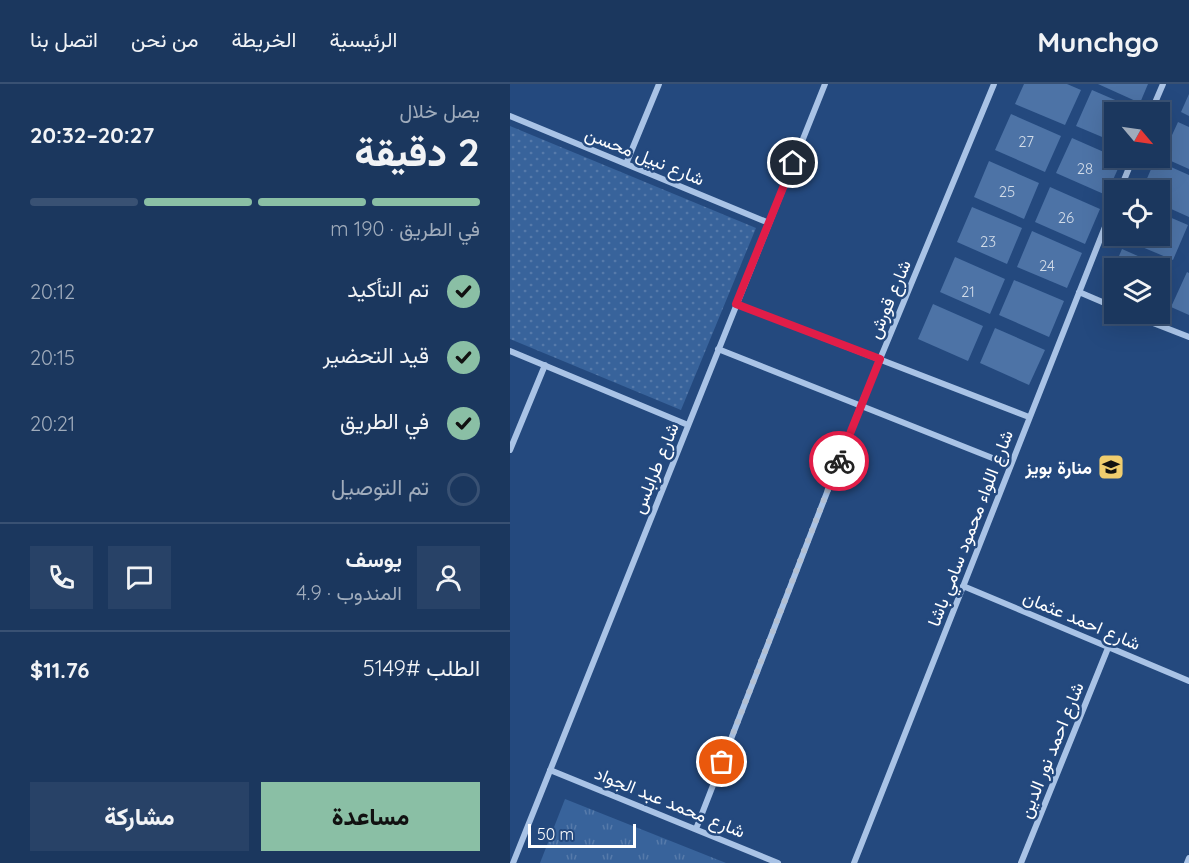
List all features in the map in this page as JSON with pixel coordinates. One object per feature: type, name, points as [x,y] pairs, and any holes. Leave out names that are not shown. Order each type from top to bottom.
[{"type":"street","points":[[627,164],[659,84]]},
{"type":"street","name":"شارع طرابلس","points":[[513,863],[825,84]]},
{"type":"street","name":"شارع قورش","points":[[696,830],[861,405],[994,84]]},
{"type":"street","points":[[1155,102],[1163,84]]},
{"type":"street","name":"شارع نبيل محسن","points":[[510,116],[769,223]]},
{"type":"street","name":"شارع اللواء محمود سامي باشا","points":[[854,863],[1104,229]]},
{"type":"street","points":[[1079,292],[1104,303]]},
{"type":"street","points":[[736,304],[1029,417]]},
{"type":"street","points":[[1155,324],[1189,338]]},
{"type":"street","points":[[718,349],[1010,465]]},
{"type":"street","points":[[510,351],[688,425]]},
{"type":"street","points":[[510,450],[545,365]]},
{"type":"street","name":"شارع احمد عثمان","points":[[963,586],[1189,681]]},
{"type":"street","name":"شارع احمد نور الدين","points":[[1021,863],[1108,648]]},
{"type":"street","name":"شارع محمد عبد الجواد","points":[[550,770],[778,863]]},
{"type":"street","points":[[1187,863],[1189,858]]},
{"type":"green space","points":[[510,126],[756,228],[681,410],[510,339]]},
{"type":"green space","points":[[565,799],[726,863],[540,863]]},
{"type":"building","points":[[1024,84],[1067,84],[1081,90],[1065,125],[1015,104]]},
{"type":"building","points":[[1098,84],[1148,84],[1140,102]]},
{"type":"building","points":[[1092,90],[1120,102],[1104,102],[1104,138],[1076,126]]},
{"type":"building","points":[[1189,94],[1189,116],[1181,112]]},
{"type":"building","points":[[1011,114],[1061,136],[1045,172],[995,150]]},
{"type":"building","points":[[1178,122],[1189,127],[1189,169],[1170,161],[1170,140]]},
{"type":"building","points":[[1072,138],[1104,152],[1104,168],[1118,168],[1113,180],[1104,180],[1104,194],[1056,173]]},
{"type":"building","points":[[989,161],[1039,183],[1024,219],[974,197]]},
{"type":"building","points":[[1170,167],[1189,175],[1189,217],[1170,208],[1170,180],[1146,180],[1152,168]]},
{"type":"building","points":[[1050,187],[1100,209],[1085,244],[1035,222]]},
{"type":"building","points":[[972,207],[1022,228],[1007,264],[957,242]]},
{"type":"building","points":[[1170,217],[1188,225],[1173,260],[1140,246],[1170,246]]},
{"type":"building","points":[[1032,231],[1082,253],[1067,288],[1017,267]]},
{"type":"building","points":[[1122,249],[1142,258],[1118,258]]},
{"type":"building","points":[[955,257],[1005,279],[990,314],[940,292]]},
{"type":"building","points":[[1187,272],[1189,273],[1189,315],[1171,307]]},
{"type":"building","points":[[1014,280],[1064,301],[1049,337],[999,315]]},
{"type":"building","points":[[933,304],[983,326],[968,361],[918,339]]},
{"type":"building","points":[[995,328],[1045,350],[1029,385],[980,363]]},
{"type":"way so far","points":[[722,762],[839,461]]},
{"type":"place","name":"منارة بويز","points":[[1111,467]]},
{"type":"route","points":[[793,163],[736,304],[880,359],[839,461]]}]
